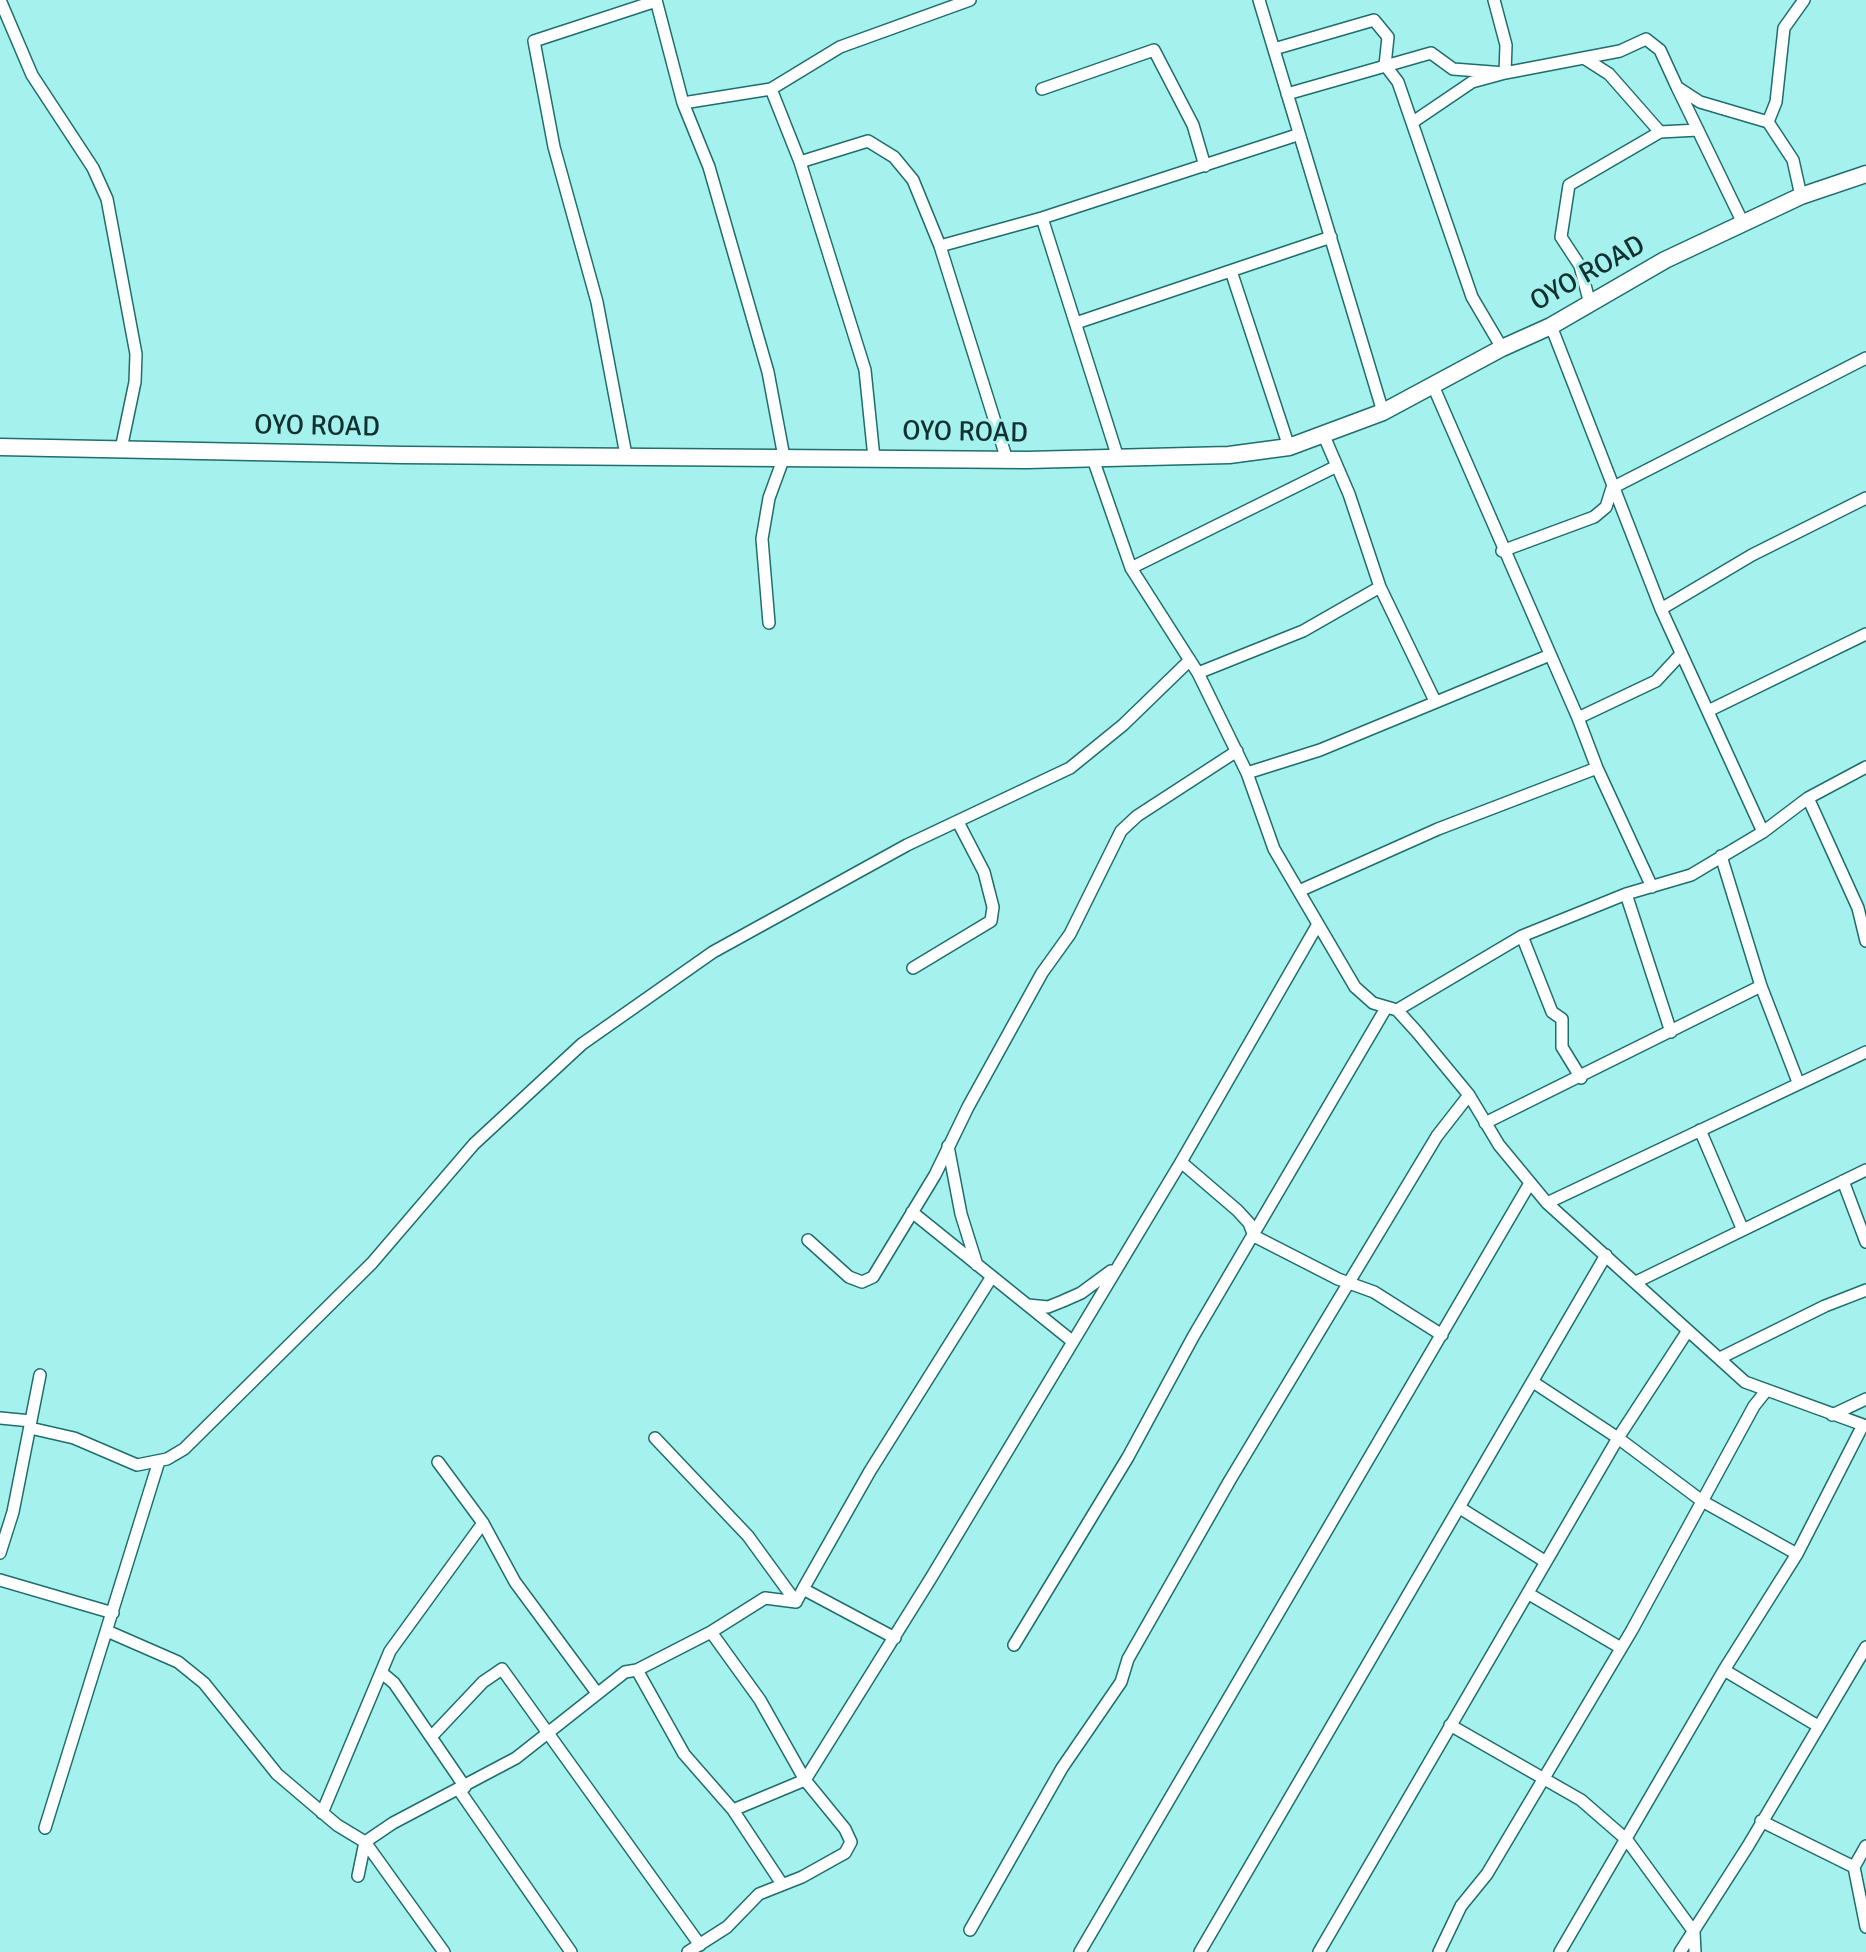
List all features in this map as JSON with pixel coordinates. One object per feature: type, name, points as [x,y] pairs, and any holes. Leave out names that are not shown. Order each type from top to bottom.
[{"type":"street","points":[[0,0],[32,75],[93,168],[107,199],[136,354],[135,382],[121,449]]},
{"type":"street","points":[[683,103],[771,89],[840,47],[970,0]]},
{"type":"street","points":[[1259,0],[1383,412]]},
{"type":"street","points":[[1494,0],[1506,45],[1505,73]]},
{"type":"street","points":[[1768,122],[1776,102],[1784,28],[1804,0]]},
{"type":"street","points":[[626,455],[597,302],[554,147],[534,41],[656,1],[683,103],[709,167],[742,273],[768,372],[784,457],[769,498],[762,539],[769,623]]},
{"type":"street","points":[[1274,49],[1374,20],[1388,37],[1385,65],[1398,82],[1472,297],[1502,348]]},
{"type":"street","points":[[1413,122],[1472,82],[1620,51],[1646,39],[1660,50],[1743,223]]},
{"type":"street","points":[[1042,89],[1154,50],[1193,125],[1205,166]]},
{"type":"street","points":[[1287,94],[1431,53],[1453,69],[1505,73]]},
{"type":"street","points":[[1584,58],[1609,74],[1660,132]]},
{"type":"street","points":[[1677,87],[1700,102],[1768,122],[1793,160],[1801,196]]},
{"type":"street","points":[[771,89],[800,162],[865,370],[874,458]]},
{"type":"street","points":[[1590,304],[1580,266],[1561,237],[1569,185],[1660,132],[1698,130]]},
{"type":"street","points":[[940,246],[1042,218],[1299,134]]},
{"type":"street","points":[[800,162],[868,141],[876,142],[894,157],[913,180],[940,246],[1007,460]]},
{"type":"street","name":"OYO ROAD","points":[[0,447],[1007,460],[1229,455],[1289,447],[1383,412],[1434,388],[1502,348],[1551,326],[1665,260],[1801,196],[1866,174]]},
{"type":"street","points":[[1042,218],[1118,458]]},
{"type":"street","points":[[1076,323],[1331,237]]},
{"type":"street","points":[[1231,271],[1289,447]]},
{"type":"street","points":[[1551,326],[1661,609],[1763,832]]},
{"type":"street","points":[[1502,551],[1594,517],[1606,507],[1612,488],[1866,358]]},
{"type":"street","points":[[1434,388],[1502,551],[1652,887]]},
{"type":"street","points":[[1324,436],[1380,587],[1435,701]]},
{"type":"street","points":[[1093,459],[1131,568],[1198,673],[1247,773],[1274,849],[1355,987],[1373,1003],[1392,1009],[1469,1095],[1485,1123],[1547,1203],[1687,1332],[1745,1382],[1864,1426],[1797,1554],[1724,1670],[1563,1950]]},
{"type":"street","points":[[1131,568],[1337,466]]},
{"type":"street","points":[[1661,609],[1752,555],[1866,498]]},
{"type":"street","points":[[1198,673],[1303,631],[1380,587]]},
{"type":"street","points":[[1708,711],[1866,634]]},
{"type":"street","points":[[1578,718],[1656,681],[1681,654]]},
{"type":"street","points":[[1247,773],[1320,750],[1550,655]]},
{"type":"street","points":[[0,1418],[74,1438],[137,1465],[159,1461],[192,1443],[372,1263],[474,1144],[582,1044],[713,952],[858,870],[1070,768],[1123,725],[1190,660]]},
{"type":"street","points":[[808,1240],[849,1277],[862,1282],[873,1277],[935,1175],[948,1144],[1042,973],[1070,934],[1121,831],[1137,816],[1237,751]]},
{"type":"street","points":[[1014,1645],[1064,1566],[1193,1337],[1392,1009],[1522,936],[1626,894],[1691,875],[1763,832],[1808,798],[1866,767]]},
{"type":"street","points":[[1299,891],[1438,829],[1597,768]]},
{"type":"street","points":[[1808,798],[1862,906],[1866,941]]},
{"type":"street","points":[[913,968],[991,921],[993,907],[984,872],[958,822]]},
{"type":"street","points":[[1721,856],[1761,986],[1798,1082]]},
{"type":"street","points":[[1626,894],[1671,1032]]},
{"type":"street","points":[[733,1810],[805,1780],[895,1638],[1181,1162],[1318,924]]},
{"type":"street","points":[[1522,936],[1552,1012],[1562,1019],[1562,1047],[1581,1078]]},
{"type":"street","points":[[1485,1123],[1761,986]]},
{"type":"street","points":[[1547,1203],[1866,1052]]},
{"type":"street","points":[[970,1930],[1062,1768],[1121,1682],[1128,1659],[1230,1480],[1437,1136],[1469,1095]]},
{"type":"street","points":[[1700,1130],[1742,1228]]},
{"type":"street","points":[[948,1144],[961,1214],[978,1265]]},
{"type":"street","points":[[1181,1162],[1243,1216],[1254,1236],[1397,1305],[1442,1335]]},
{"type":"street","points":[[1636,1282],[1866,1170]]},
{"type":"street","points":[[1843,1181],[1866,1242]]},
{"type":"street","points":[[1080,1952],[1530,1183]]},
{"type":"street","points":[[912,1212],[1072,1341]]},
{"type":"street","points":[[1200,1952],[1606,1255]]},
{"type":"street","points":[[1028,1305],[1048,1307],[1063,1301],[1081,1293],[1115,1269]]},
{"type":"street","points":[[796,1602],[870,1471],[991,1278]]},
{"type":"street","points":[[1720,1358],[1825,1306],[1866,1290]]},
{"type":"street","points":[[1319,1952],[1618,1438],[1687,1332]]},
{"type":"street","points":[[0,1553],[13,1512],[40,1375]]},
{"type":"street","points":[[1533,1382],[1618,1438],[1702,1501],[1797,1554]]},
{"type":"street","points":[[1439,1952],[1461,1906],[1487,1874],[1621,1648],[1766,1391]]},
{"type":"street","points":[[1832,1415],[1866,1399]]},
{"type":"street","points":[[655,1438],[748,1536],[796,1602]]},
{"type":"street","points":[[45,1828],[159,1461]]},
{"type":"street","points":[[438,1462],[483,1523],[515,1582],[597,1693]]},
{"type":"street","points":[[1460,1508],[1546,1562]]},
{"type":"street","points":[[322,1813],[332,1780],[403,1629],[483,1523]]},
{"type":"street","points":[[0,1580],[113,1613]]},
{"type":"street","points":[[803,1589],[895,1638]]},
{"type":"street","points":[[1529,1594],[1621,1648]]},
{"type":"street","points":[[358,1876],[365,1842],[393,1823],[516,1758],[625,1672],[637,1670],[711,1632],[765,1598],[796,1602]]},
{"type":"street","points":[[107,1631],[178,1662],[204,1683],[277,1774],[322,1813],[365,1842],[444,1952]]},
{"type":"street","points":[[688,1952],[727,1927],[759,1894],[802,1877],[845,1853],[851,1842],[845,1829],[805,1780],[760,1700],[711,1632]]},
{"type":"street","points":[[1680,1952],[1866,1647]]},
{"type":"street","points":[[431,1737],[483,1682],[502,1669],[700,1945]]},
{"type":"street","points":[[637,1670],[684,1754],[733,1810],[782,1884]]},
{"type":"street","points":[[1724,1670],[1818,1726]]},
{"type":"street","points":[[382,1673],[394,1683],[431,1737],[571,1952]]},
{"type":"street","points":[[1450,1725],[1581,1800],[1627,1840],[1694,1932],[1695,1952]]},
{"type":"street","points":[[1761,1821],[1854,1867]]},
{"type":"street","points":[[1866,1846],[1854,1867],[1866,1927]]}]
